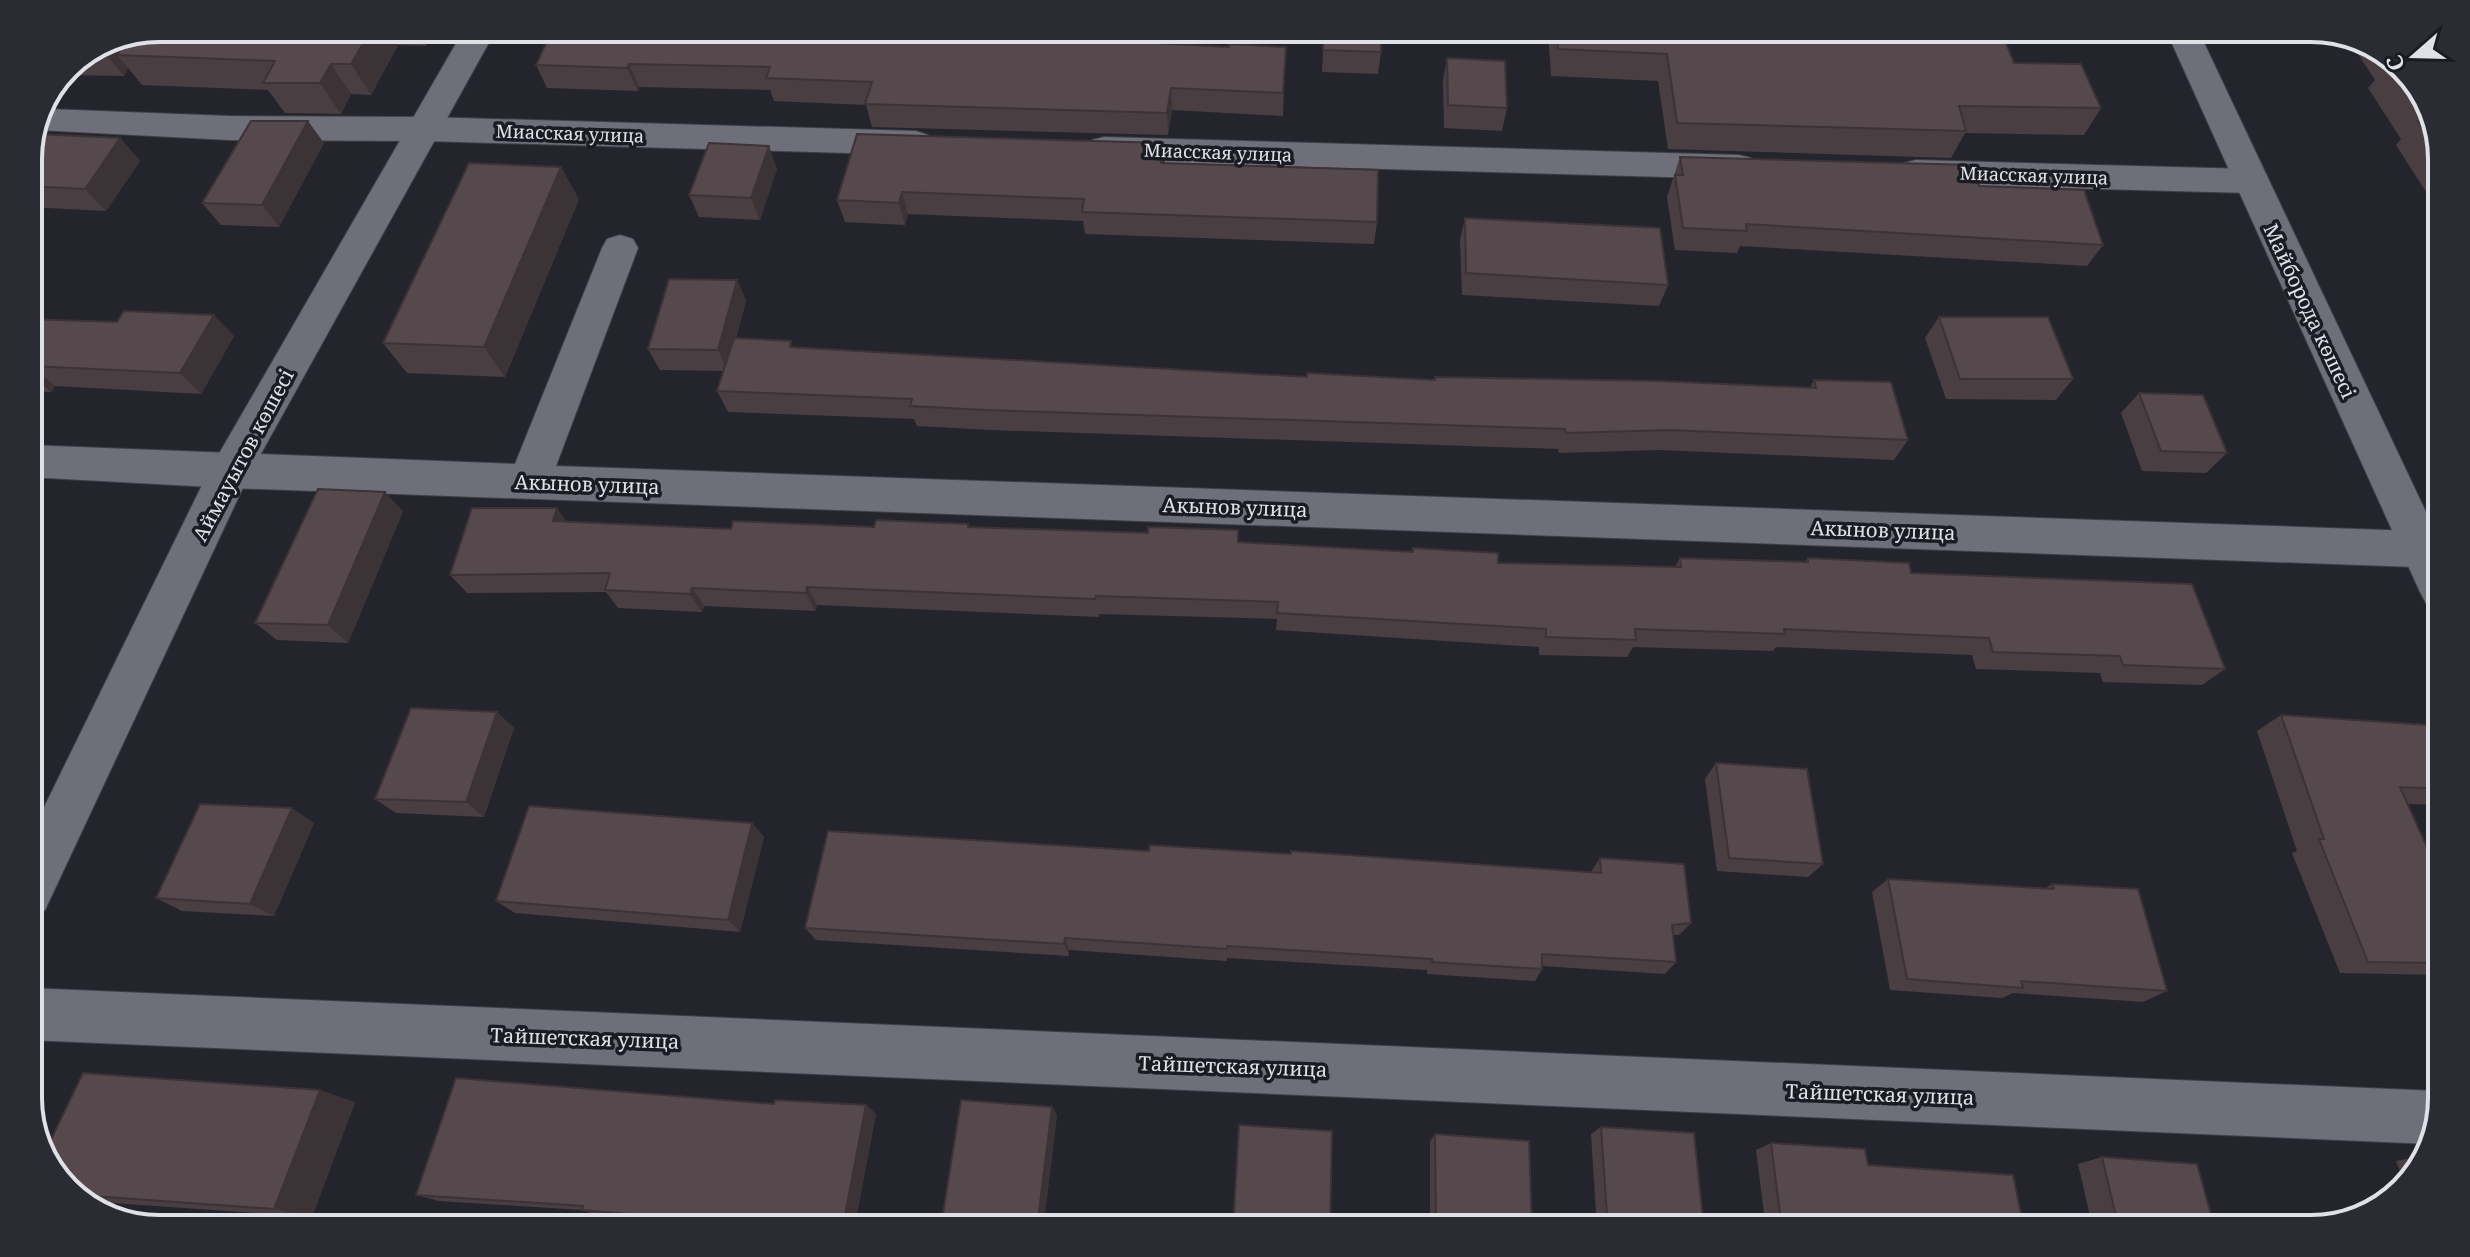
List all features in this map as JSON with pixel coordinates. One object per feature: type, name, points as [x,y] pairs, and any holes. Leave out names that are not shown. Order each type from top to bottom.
[{"type":"street","name":"Аймауытов көшесі","points":[[42,864],[230,471],[473,42]]},
{"type":"street","name":"Майборода көшесі","points":[[2187,42],[2249,181],[2428,542]]},
{"type":"street","name":"Миасская улица","points":[[49,120],[229,128],[426,129],[954,144]]},
{"type":"street","name":"Миасская улица","points":[[1066,148],[1770,168]]},
{"type":"street","name":"Миасская улица","points":[[1882,171],[2249,181]]},
{"type":"street","points":[[529,482],[620,248]]},
{"type":"street","name":"Акынов улица","points":[[42,462],[2428,550]]},
{"type":"street","name":"Тайшетская улица","points":[[42,1015],[2426,1118]]},
{"type":"building","points":[[159,42],[364,42],[351,64],[331,64],[320,83],[263,83],[275,61],[117,55],[122,49],[136,44]]},
{"type":"building","points":[[547,42],[1134,42],[1286,47],[1283,93],[1171,88],[1167,113],[865,104],[872,82],[766,78],[770,67],[536,65]]},
{"type":"building","points":[[1323,42],[1381,42],[1381,52],[1323,50]]},
{"type":"building","points":[[1557,42],[2006,42],[2014,63],[2081,64],[2101,108],[1959,106],[1966,131],[1677,123],[1667,54],[1558,49]]},
{"type":"building","points":[[1447,58],[1505,61],[1507,108],[1448,105]]},
{"type":"building","points":[[251,121],[308,121],[262,205],[202,203]]},
{"type":"building","points":[[45,134],[120,138],[85,189],[42,187]]},
{"type":"building","points":[[857,134],[1163,143],[1161,163],[1378,170],[1377,222],[1082,212],[1084,199],[902,192],[899,203],[837,200]]},
{"type":"building","points":[[709,143],[769,146],[751,198],[689,195]]},
{"type":"building","points":[[1680,157],[1973,165],[1979,186],[2084,190],[2103,245],[1746,224],[1747,231],[1683,228],[1675,175],[1683,175]]},
{"type":"building","points":[[469,163],[561,167],[484,347],[383,343]]},
{"type":"building","points":[[1465,218],[1660,228],[1668,285],[1466,273]]},
{"type":"building","points":[[669,279],[737,280],[718,350],[648,349]]},
{"type":"building","points":[[124,311],[214,315],[180,373],[42,367],[42,319],[117,322]]},
{"type":"building","points":[[1939,317],[2048,317],[2073,379],[1960,379]]},
{"type":"building","points":[[734,338],[791,341],[790,347],[1307,377],[1307,373],[1435,380],[1435,377],[1659,381],[1816,388],[1814,380],[1891,382],[1908,440],[1669,430],[1566,433],[1565,429],[985,410],[910,406],[912,399],[717,391]]},
{"type":"building","points":[[2139,393],[2203,395],[2227,453],[2161,451]]},
{"type":"building","points":[[318,489],[385,492],[328,625],[255,623]]},
{"type":"building","points":[[472,508],[557,508],[553,521],[731,529],[733,521],[874,527],[876,520],[968,524],[968,527],[1148,533],[1148,527],[1238,530],[1238,542],[1413,552],[1413,548],[1498,553],[1498,563],[1681,567],[1680,558],[1808,562],[1808,558],[1909,563],[1911,573],[2192,584],[2225,669],[2123,665],[2120,656],[1993,652],[1989,638],[1784,629],[1785,634],[1635,629],[1636,640],[1546,637],[1546,629],[1277,613],[1278,602],[1096,596],[1095,599],[807,587],[806,593],[692,588],[690,594],[605,590],[610,573],[450,575]]},
{"type":"building","points":[[411,708],[497,712],[466,802],[375,799]]},
{"type":"building","points":[[2281,715],[2428,725],[2428,788],[2400,787],[2428,850],[2428,963],[2368,962],[2319,839],[2324,839]]},
{"type":"building","points":[[1716,763],[1807,769],[1823,864],[1729,858]]},
{"type":"building","points":[[200,804],[292,808],[250,904],[156,898]]},
{"type":"building","points":[[529,806],[752,823],[728,920],[496,901]]},
{"type":"building","points":[[828,831],[1149,851],[1150,845],[1291,854],[1291,851],[1601,873],[1600,858],[1684,864],[1691,923],[1672,925],[1676,962],[1542,954],[1542,969],[1227,946],[1227,949],[1065,938],[1064,944],[805,928]]},
{"type":"building","points":[[1888,879],[2054,889],[2052,884],[2138,889],[2167,991],[2021,981],[2023,988],[1907,979]]},
{"type":"building","points":[[83,1073],[320,1090],[274,1209],[96,1196],[71,1175],[50,1141]]},
{"type":"building","points":[[456,1078],[774,1104],[775,1100],[866,1105],[845,1215],[641,1215],[582,1210],[583,1206],[416,1195]]},
{"type":"building","points":[[961,1100],[1052,1107],[1038,1215],[943,1215]]},
{"type":"building","points":[[1239,1125],[1332,1131],[1330,1215],[1234,1215]]},
{"type":"building","points":[[1601,1127],[1694,1133],[1703,1215],[1607,1215]]},
{"type":"building","points":[[1435,1134],[1529,1141],[1532,1215],[1436,1215]]},
{"type":"building","points":[[1771,1143],[1865,1149],[1868,1165],[2013,1175],[2021,1215],[1780,1215]]},
{"type":"building","points":[[2102,1157],[2197,1164],[2211,1215],[2116,1215]]}]
